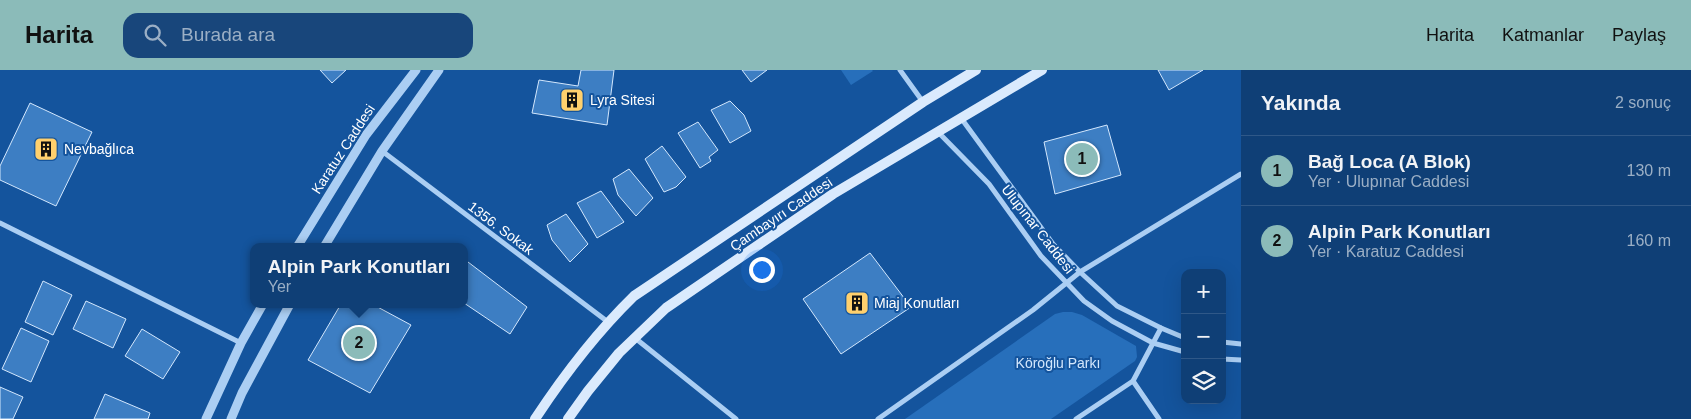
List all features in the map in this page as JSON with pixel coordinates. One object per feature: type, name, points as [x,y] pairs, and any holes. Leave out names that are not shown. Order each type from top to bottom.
[{"type":"main road","name":"Çambayırı Caddesi","points":[[535,419],[559,382],[608,322],[634,296],[924,102],[976,70]]},
{"type":"main road","name":"Çambayırı Caddesi","points":[[568,419],[619,353],[674,303],[833,194],[1042,70]]},
{"type":"street","name":"Karatuz Caddesi","points":[[299,243],[366,135],[416,70]]},
{"type":"street","points":[[326,243],[382,151],[439,70]]},
{"type":"street","points":[[900,70],[924,102]]},
{"type":"street","name":"Ulupınar Caddesi","points":[[961,118],[1053,244],[1080,272],[1117,306],[1181,336]]},
{"type":"street","name":"Ulupınar Caddesi","points":[[937,132],[989,184],[1041,256],[1084,301],[1112,321],[1153,343],[1181,351]]},
{"type":"street","name":"1356. Sokak","points":[[382,151],[608,322]]},
{"type":"street","points":[[878,419],[1033,310],[1080,272],[1241,174]]},
{"type":"street","points":[[0,223],[241,342]]},
{"type":"street","points":[[206,419],[241,342],[262,308]]},
{"type":"street","points":[[230,419],[288,308]]},
{"type":"street","points":[[1076,419],[1133,381],[1161,328]]},
{"type":"street","points":[[634,338],[736,419]]},
{"type":"street","points":[[1226,342],[1241,344]]},
{"type":"street","points":[[1226,359],[1241,360]]},
{"type":"street","points":[[1133,381],[1159,419]]},
{"type":"green space","points":[[841,70],[872,70],[873,71],[851,85]]},
{"type":"green space","name":"Köroğlu Parkı","points":[[1063,312],[1082,315],[1136,346],[1137,357],[1135,361],[1051,419],[905,419],[1055,314]]},
{"type":"building","points":[[320,70],[346,70],[332,83]]},
{"type":"building","name":"Lyra Sitesi","points":[[581,70],[614,70],[607,125],[532,113],[539,80],[578,86]]},
{"type":"building","points":[[742,70],[767,70],[751,82]]},
{"type":"building","points":[[1158,70],[1203,70],[1169,90]]},
{"type":"building","points":[[730,101],[744,115],[751,131],[730,143],[711,110]]},
{"type":"building","name":"Nevbağlıca","points":[[30,103],[92,132],[56,206],[0,180],[0,166]]},
{"type":"building","points":[[698,122],[718,150],[709,157],[711,161],[700,168],[678,133]]},
{"type":"building","points":[[1107,125],[1121,175],[1055,194],[1044,142]]},
{"type":"building","points":[[662,146],[686,177],[676,187],[664,192],[645,159]]},
{"type":"building","points":[[629,169],[653,198],[636,216],[618,195],[613,179]]},
{"type":"building","points":[[601,191],[624,222],[597,238],[577,203]]},
{"type":"building","points":[[566,214],[588,244],[570,262],[552,240],[547,225]]},
{"type":"building","name":"Miaj Konutları","points":[[870,253],[911,307],[841,354],[803,299]]},
{"type":"building","points":[[468,262],[527,307],[510,334],[468,306]]},
{"type":"building","points":[[43,281],[72,295],[53,335],[25,322]]},
{"type":"building","points":[[86,301],[126,319],[113,348],[73,329]]},
{"type":"building","points":[[339,308],[379,308],[411,325],[370,393],[308,360]]},
{"type":"building","points":[[21,328],[49,341],[31,382],[2,369]]},
{"type":"building","points":[[142,329],[180,352],[163,379],[125,356]]},
{"type":"building","points":[[0,387],[23,397],[13,419],[0,419]]},
{"type":"building","points":[[105,394],[150,413],[148,419],[94,419]]},
{"type":"place","name":"Lyra Sitesi","points":[[572,100]]},
{"type":"place","name":"Nevbağlıca","points":[[46,149]]},
{"type":"place","name":"Bağ Loca (A Blok)","points":[[1082,159]]},
{"type":"place","name":"Miaj Konutları","points":[[857,303]]},
{"type":"place","name":"Alpin Park Konutları","points":[[359,343]]}]
